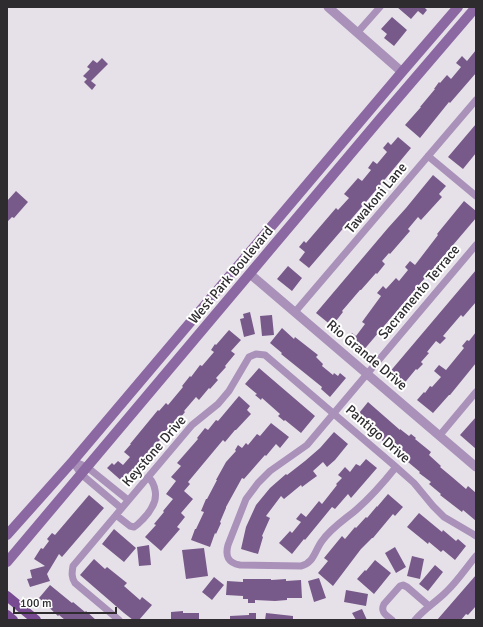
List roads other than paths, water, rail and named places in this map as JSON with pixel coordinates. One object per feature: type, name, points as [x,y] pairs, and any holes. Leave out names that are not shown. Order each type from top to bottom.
[{"type":"main road","name":"West Park Boulevard","points":[[7,535],[73,461],[458,7]]},
{"type":"main road","name":"West Park Boulevard","points":[[7,562],[476,7]]},
{"type":"main road","points":[[168,348],[180,357]]},
{"type":"main road","points":[[7,596],[36,620]]},
{"type":"main road","points":[[7,615],[13,620]]},
{"type":"street","points":[[328,7],[413,81]]},
{"type":"street","points":[[357,33],[380,7]]},
{"type":"street","name":"Tawakoni Lane","points":[[295,312],[476,100]]},
{"type":"street","points":[[428,156],[476,196]]},
{"type":"street","name":"Sacramento Terrace","points":[[396,467],[372,496],[332,529],[321,542],[308,564],[301,566],[240,565],[232,563],[227,556],[226,552],[228,545],[246,499],[258,483],[270,471],[307,445],[476,245]]},
{"type":"street","name":"Rio Grande Drive","points":[[239,265],[476,466]]},
{"type":"street","name":"Pantigo Drive","points":[[260,354],[265,355],[396,467],[414,483],[444,517],[476,536]]},
{"type":"street","name":"Keystone Drive","points":[[119,620],[75,583],[72,579],[74,566],[192,425],[218,404],[228,392],[249,357],[260,354]]},
{"type":"street","points":[[440,435],[476,392]]},
{"type":"street","points":[[73,461],[128,500]]},
{"type":"street","points":[[84,470],[121,508]]},
{"type":"street","points":[[116,514],[130,526],[134,527],[138,524],[155,501],[154,484],[148,477]]},
{"type":"street","points":[[415,620],[429,606],[448,591],[476,556]]},
{"type":"street","points":[[392,620],[382,611],[382,607],[400,586],[404,585],[407,587],[429,606]]}]
